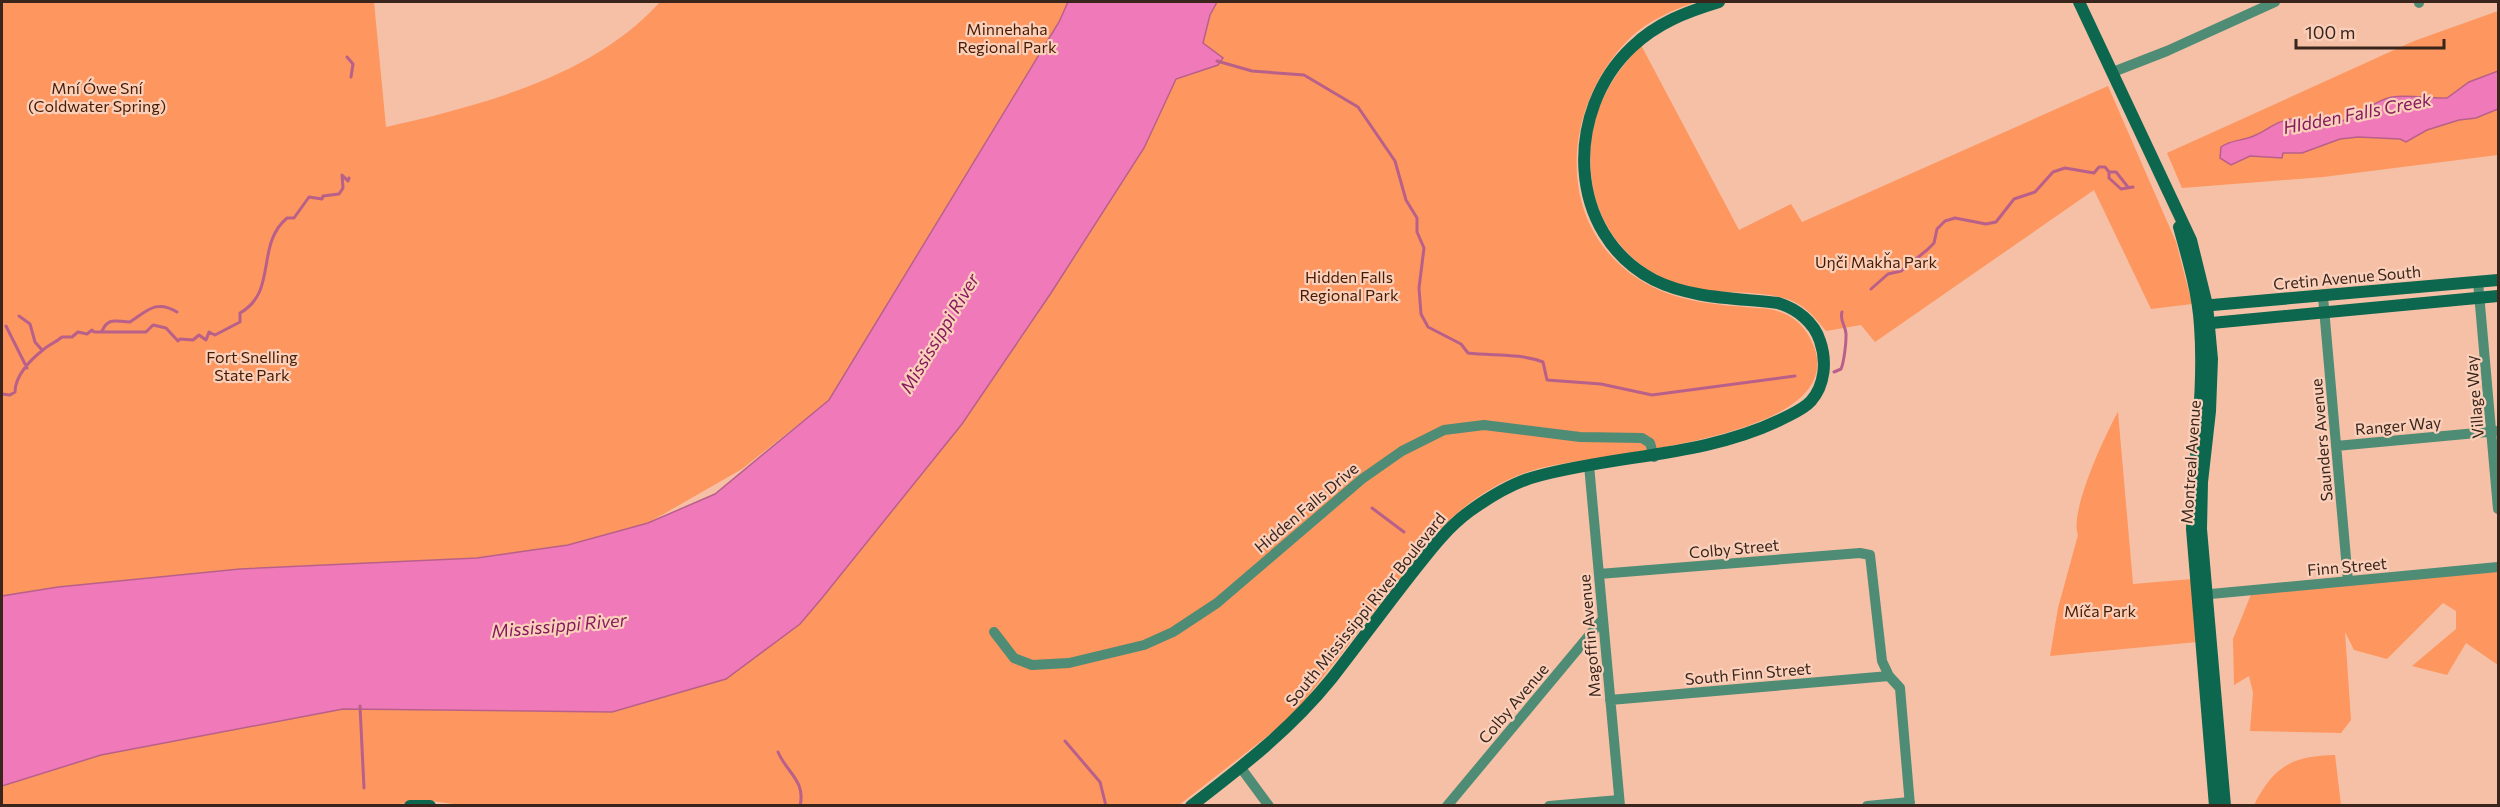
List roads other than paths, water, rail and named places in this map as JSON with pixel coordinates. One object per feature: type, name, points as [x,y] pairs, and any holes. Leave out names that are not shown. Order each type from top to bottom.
[{"type":"street","name":"South Mississippi River Boulevard","points":[[1191,806],[1274,741],[1311,703],[1453,525],[1481,503],[1515,484],[1589,465],[1654,457],[1723,441],[1767,426],[1803,409],[1815,396],[1824,372],[1820,339],[1814,328],[1798,312],[1778,303],[1695,294],[1653,279],[1615,249],[1600,225],[1588,196],[1583,151],[1586,132],[1597,96],[1616,64],[1659,25],[1719,2]]},
{"type":"street","name":"Montreal Avenue","points":[[2079,2],[2191,240],[2212,359],[2210,411],[2202,482],[2201,529],[2202,595],[2215,806]]},
{"type":"street","points":[[2112,72],[2167,51],[2275,2]]},
{"type":"street","name":"Cretin Avenue South","points":[[2203,306],[2499,280]]},
{"type":"street","name":"Village Way","points":[[2478,282],[2495,432],[2499,509]]},
{"type":"street","name":"Cretin Avenue South","points":[[2204,324],[2499,296]]},
{"type":"street","name":"Saunders Avenue","points":[[2323,297],[2348,581]]},
{"type":"street","name":"Hidden Falls Drive","points":[[994,632],[1014,658],[1032,665],[1069,663],[1144,645],[1173,632],[1217,603],[1362,479],[1402,450],[1444,430],[1484,425],[1580,437],[1642,438],[1650,443],[1654,457]]},
{"type":"street","name":"Ranger Way","points":[[2336,446],[2495,432]]},
{"type":"street","name":"Magoffin Avenue","points":[[1589,465],[1619,803]]},
{"type":"street","name":"Colby Street","points":[[1599,574],[1860,552],[1870,555],[1882,661],[1889,676]]},
{"type":"street","name":"Finn Street","points":[[2202,595],[2499,567]]},
{"type":"street","name":"Montreal Avenue","points":[[2202,595],[2225,806]]},
{"type":"street","name":"Colby Avenue","points":[[1447,806],[1602,620]]},
{"type":"street","points":[[1867,806],[1910,804],[1900,688],[1889,676]]},
{"type":"street","name":"South Finn Street","points":[[1610,700],[1889,676]]},
{"type":"street","points":[[1241,768],[1269,806]]},
{"type":"street","points":[[1549,806],[1619,803]]},
{"type":"street","points":[[410,806],[430,806]]},
{"type":"water","name":"Mississippi River","points":[[1068,2],[1217,2],[1210,15],[1203,43],[1223,58],[1218,65],[1176,79],[1144,148],[1051,293],[962,424],[800,624],[726,679],[612,712],[343,709],[101,755],[2,786],[2,596],[58,587],[240,569],[477,558],[568,545],[648,523],[715,494],[829,400],[1059,22]]},
{"type":"water","points":[[2498,71],[2498,109],[2476,118],[2459,120],[2427,130],[2406,142],[2400,139],[2358,137],[2340,139],[2302,153],[2283,153],[2282,158],[2250,156],[2231,165],[2220,158],[2221,147],[2224,145],[2256,135],[2287,120],[2338,122],[2392,97],[2447,98],[2469,82]]},
{"type":"waterway","points":[[347,57],[353,64],[351,77]]},
{"type":"waterway","name":"HIdden Falls Creek","points":[[1217,61],[1252,71],[1304,75],[1358,107],[1395,161],[1406,200],[1417,218],[1417,232],[1424,248],[1419,288],[1421,314],[1428,327],[1461,344],[1468,353],[1534,359],[1543,362],[1547,380],[1601,384],[1652,395],[1795,376]]},
{"type":"waterway","name":"HIdden Falls Creek","points":[[1871,289],[1888,274],[1901,271],[1927,250],[1934,243],[1937,229],[1945,221],[1955,218],[1986,224],[1996,222],[2014,199],[2035,192],[2053,172],[2065,168],[2094,173],[2099,167],[2105,167],[2109,172],[2109,178],[2121,189],[2133,187]]},
{"type":"waterway","points":[[2109,172],[2116,172],[2128,187]]},
{"type":"waterway","points":[[2,394],[10,395],[15,392],[24,369],[45,348],[62,337],[72,337],[78,332],[87,334],[92,330],[94,332],[146,332],[153,325],[166,328],[178,341],[180,339],[193,340],[199,335],[206,340],[209,332],[215,335],[240,322],[240,313],[252,304],[259,293],[268,254],[277,229],[287,218],[294,218],[309,197],[322,199],[323,196],[339,194],[343,188],[342,175],[348,181],[349,178]]},
{"type":"waterway","points":[[102,331],[108,323],[130,322],[152,308],[170,308],[177,312]]},
{"type":"waterway","name":"HIdden Falls Creek","points":[[1834,372],[1841,369],[1845,353],[1846,333],[1841,319],[1842,312]]},
{"type":"waterway","points":[[19,316],[30,324],[35,342],[42,350]]},
{"type":"waterway","points":[[6,326],[27,368]]},
{"type":"waterway","points":[[1372,508],[1404,532]]},
{"type":"waterway","points":[[360,706],[364,788]]},
{"type":"waterway","points":[[1065,741],[1100,782],[1106,806]]},
{"type":"waterway","points":[[778,752],[798,783],[800,806]]},
{"type":"park label","name":"Minnehaha Regional Park","points":[[1007,37]]},
{"type":"park label","name":"Mní Ówe Sní (Coldwater Spring)","points":[[97,96]]},
{"type":"park label","name":"Uŋči Makȟa Park","points":[[1876,261]]},
{"type":"park label","name":"Hidden Falls Regional Park","points":[[1349,285]]},
{"type":"park label","name":"Fort Snelling State Park","points":[[252,365]]},
{"type":"park label","name":"Míča Park","points":[[2100,610]]}]
